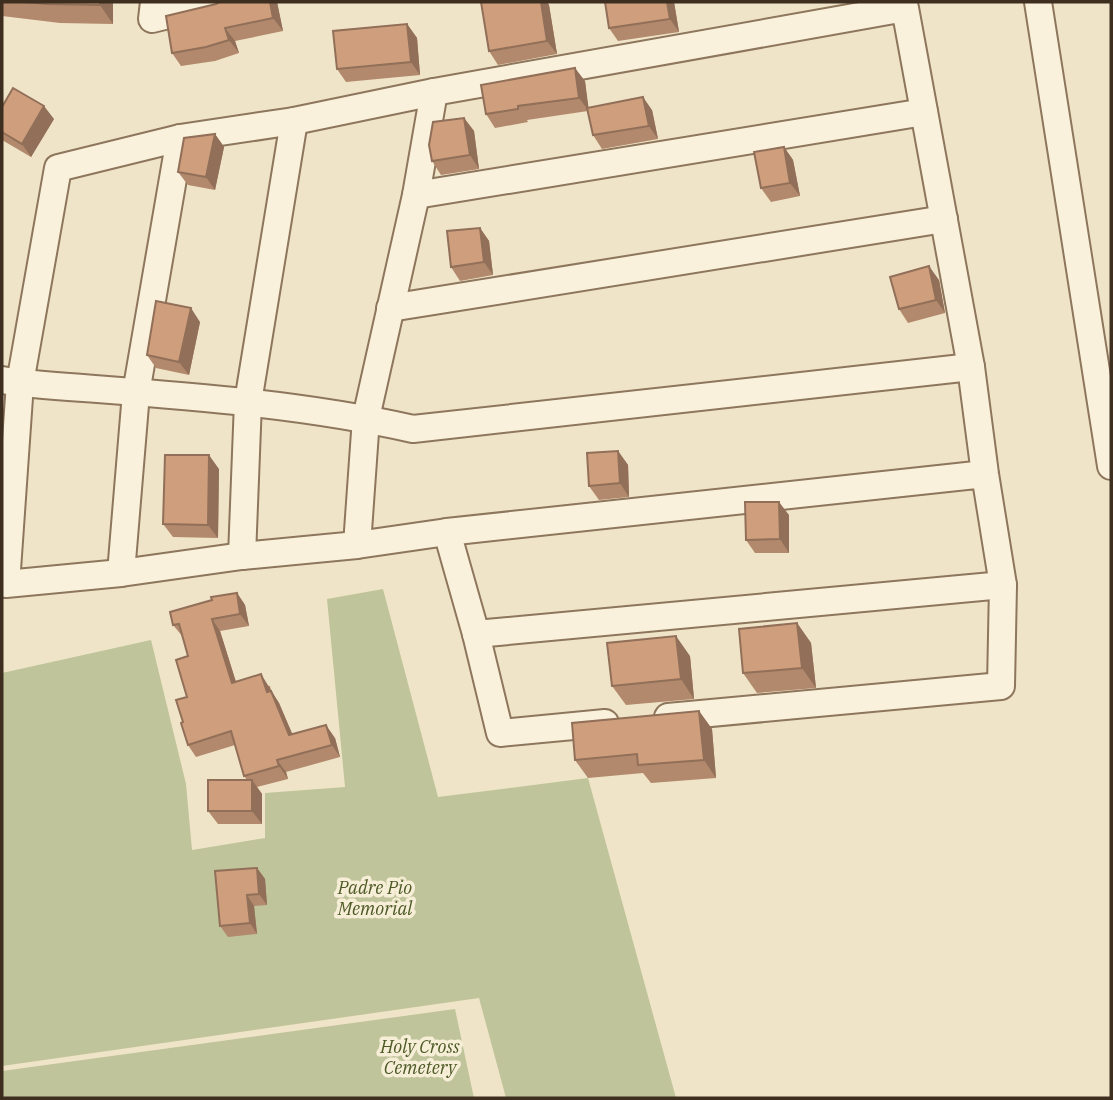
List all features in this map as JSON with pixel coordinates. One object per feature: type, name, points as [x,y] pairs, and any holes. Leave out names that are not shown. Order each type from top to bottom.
[{"type":"street","points":[[154,2],[152,19],[222,2]]},
{"type":"street","points":[[1038,2],[1111,466]]},
{"type":"street","points":[[447,532],[500,733],[1001,686],[1003,585],[971,367],[905,8],[434,92],[293,121],[180,138],[58,168],[11,382],[6,584],[121,573],[447,532],[985,474]]},
{"type":"street","points":[[357,545],[366,418],[416,195],[434,92]]},
{"type":"street","points":[[416,195],[924,112]]},
{"type":"street","points":[[242,556],[248,402],[293,121]]},
{"type":"street","points":[[121,573],[136,393],[180,138]]},
{"type":"street","points":[[390,308],[944,219]]},
{"type":"street","points":[[11,382],[248,402],[366,418],[413,429],[971,367]]},
{"type":"street","points":[[476,634],[1003,585]]},
{"type":"green space","name":"Padre Pio Memorial","points":[[383,589],[438,797],[588,778],[676,1098],[506,1098],[479,998],[2,1066],[2,673],[151,640],[186,784],[192,850],[265,838],[265,793],[345,787],[327,599]]},
{"type":"green space","name":"Holy Cross Cemetery","points":[[455,1009],[474,1098],[2,1098],[2,1071]]},
{"type":"building","points":[[25,2],[100,2],[100,5],[47,4]]},
{"type":"building","points":[[220,2],[270,2],[273,18],[225,28],[229,40],[172,53],[166,16]]},
{"type":"building","points":[[481,2],[541,2],[547,41],[489,51]]},
{"type":"building","points":[[605,2],[667,2],[670,19],[609,28]]},
{"type":"building","points":[[407,24],[411,62],[337,69],[333,31]]},
{"type":"building","points":[[575,68],[579,98],[518,106],[518,109],[486,114],[481,85]]},
{"type":"building","points":[[13,88],[44,106],[22,144],[2,132],[2,107]]},
{"type":"building","points":[[643,97],[649,126],[593,135],[587,108]]},
{"type":"building","points":[[464,118],[470,155],[432,161],[429,145],[433,122]]},
{"type":"building","points":[[215,134],[206,177],[178,172],[184,138]]},
{"type":"building","points":[[784,147],[790,183],[761,188],[754,152]]},
{"type":"building","points":[[480,228],[484,262],[451,267],[447,231]]},
{"type":"building","points":[[929,266],[936,300],[899,309],[890,277]]},
{"type":"building","points":[[156,301],[191,308],[179,362],[147,355]]},
{"type":"building","points":[[618,451],[620,483],[589,486],[587,453]]},
{"type":"building","points":[[165,455],[209,455],[208,525],[163,524]]},
{"type":"building","points":[[745,502],[779,502],[780,539],[746,540]]},
{"type":"building","points":[[237,593],[240,614],[212,619],[232,683],[261,674],[289,735],[326,725],[332,745],[277,760],[279,766],[244,776],[231,731],[188,745],[176,700],[187,697],[176,660],[188,656],[179,624],[173,625],[170,612],[212,600],[211,597]]},
{"type":"building","points":[[797,623],[802,668],[743,673],[739,629]]},
{"type":"building","points":[[676,636],[681,679],[612,686],[607,643]]},
{"type":"building","points":[[699,711],[704,760],[638,765],[637,754],[575,760],[572,723]]},
{"type":"building","points":[[208,780],[252,780],[252,811],[208,811]]},
{"type":"building","points":[[257,868],[259,894],[247,895],[250,923],[220,926],[215,871]]}]
